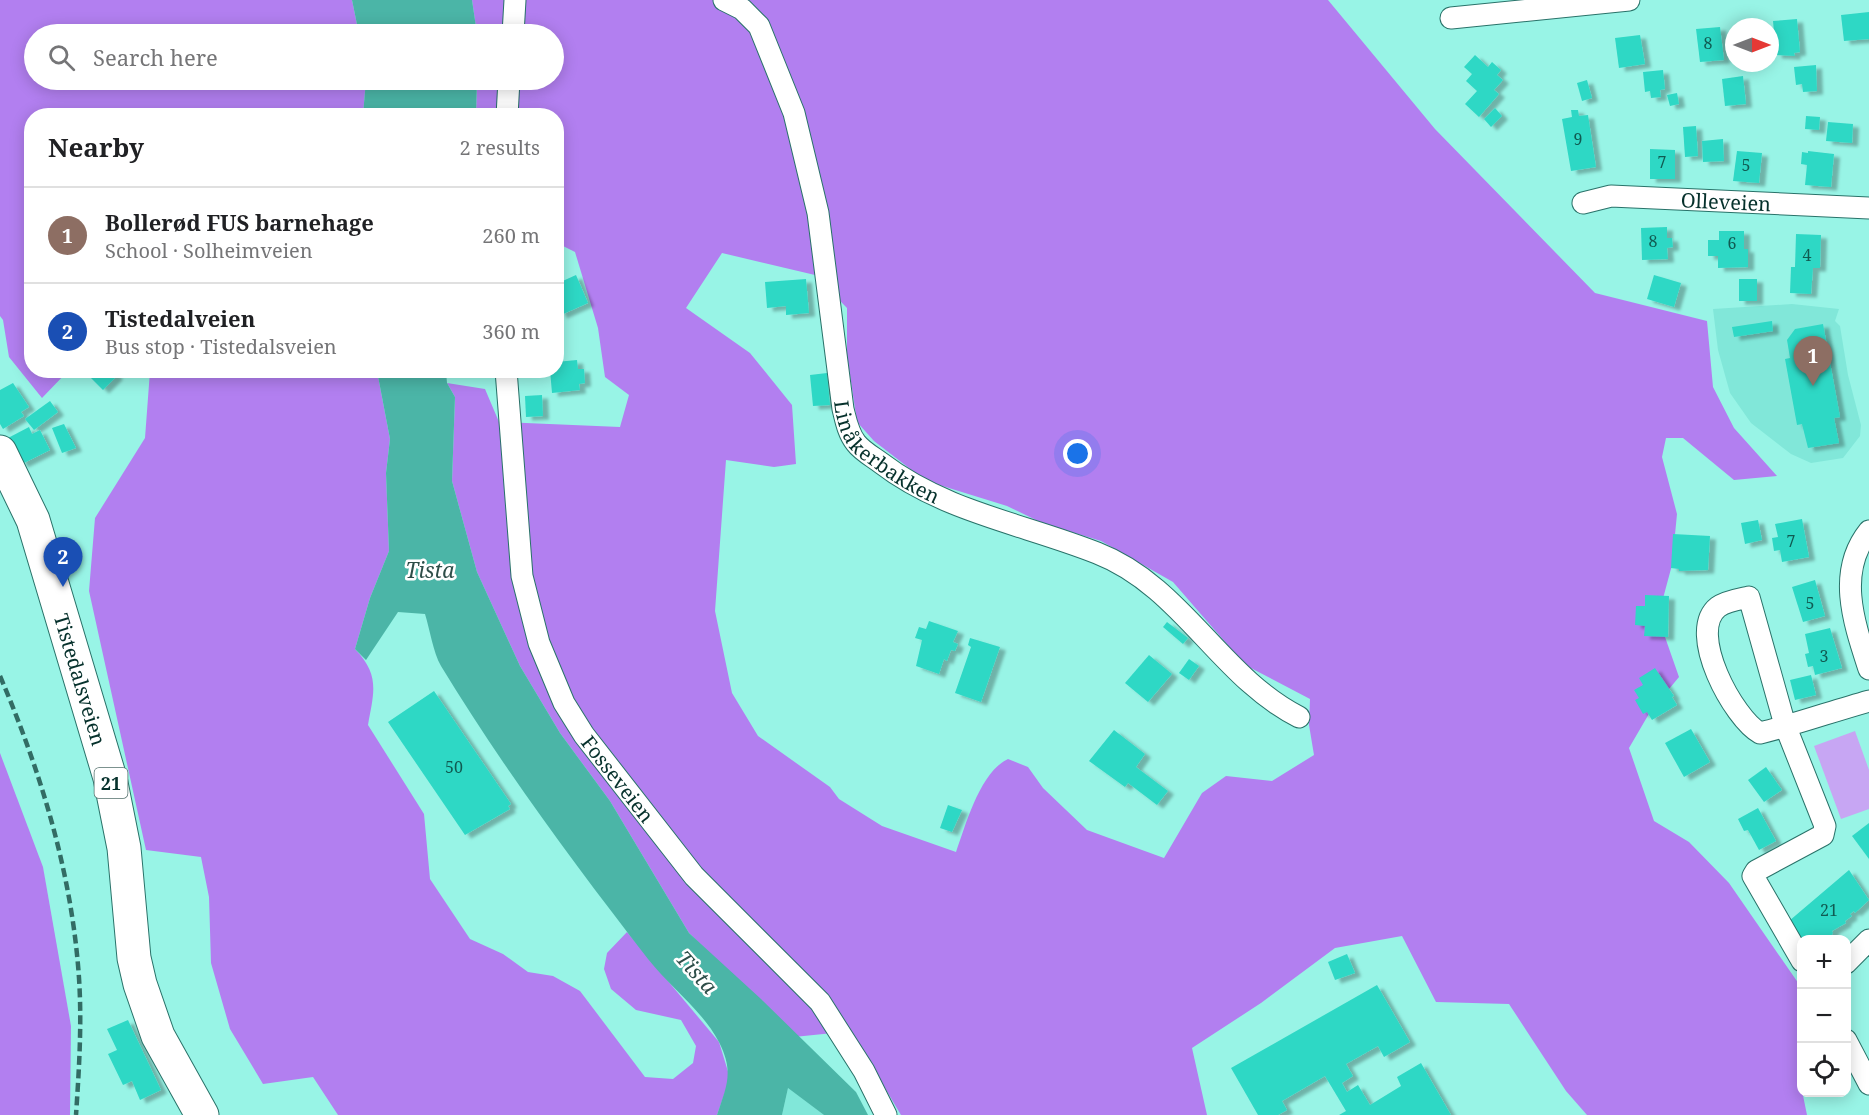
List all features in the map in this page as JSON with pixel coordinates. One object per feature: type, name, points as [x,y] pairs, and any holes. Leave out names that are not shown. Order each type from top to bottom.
[{"type":"main road","name":"Tistedalsveien","points":[[0,452],[33,520],[113,789],[124,848],[134,958],[140,984],[158,1036],[202,1115]]},
{"type":"street","points":[[514,24],[515,0]]},
{"type":"street","name":"Linåkerbakken","points":[[724,0],[742,9],[759,26],[794,113],[818,213],[843,410],[847,428],[856,444],[905,481],[1003,524],[1098,553],[1150,582],[1165,594],[1239,674],[1280,707],[1299,717]]},
{"type":"street","points":[[1451,18],[1629,0]]},
{"type":"street","points":[[507,108],[508,90]]},
{"type":"street","name":"Olleveien","points":[[1583,203],[1611,196],[1869,208]]},
{"type":"street","name":"Fosseveien","points":[[507,378],[522,576],[539,643],[564,703],[584,735],[694,876],[820,1002],[864,1071],[886,1115]]},
{"type":"street","points":[[1869,531],[1856,549],[1850,569],[1851,603],[1869,669]]},
{"type":"street","points":[[1797,952],[1753,876],[1756,872],[1826,831],[1785,725],[1749,597],[1718,608],[1709,621],[1707,646],[1719,677],[1760,733],[1785,725],[1869,701]]},
{"type":"street","points":[[1851,958],[1869,940]]},
{"type":"street","points":[[1848,1043],[1869,1084]]},
{"type":"shaded area","points":[[0,0],[352,0],[357,24],[24,24],[24,90],[365,90],[364,108],[24,108],[24,376],[9,357],[3,320],[0,316]]},
{"type":"shaded area","points":[[472,0],[1328,0],[1435,129],[1595,293],[1707,321],[1713,387],[1734,428],[1777,476],[1734,480],[1683,438],[1666,438],[1662,457],[1677,514],[1672,565],[1658,617],[1679,677],[1650,712],[1629,748],[1654,821],[1689,842],[1729,883],[1797,981],[1797,1097],[1803,1097],[1807,1115],[1587,1115],[1566,1091],[1509,1004],[1436,1002],[1402,936],[1335,948],[1261,1003],[1192,1048],[1207,1115],[901,1115],[867,1058],[843,1032],[784,1038],[719,962],[689,933],[610,801],[560,733],[520,666],[477,572],[452,481],[455,397],[447,383],[485,389],[499,422],[620,427],[629,395],[605,377],[598,328],[575,252],[564,246],[564,108],[476,108],[477,90],[564,90],[564,24],[476,24]],"holes":[[[722,253],[815,275],[847,308],[847,355],[857,422],[874,441],[918,475],[936,484],[1007,506],[1042,523],[1101,541],[1173,582],[1245,665],[1310,699],[1309,725],[1314,755],[1272,781],[1226,776],[1202,793],[1164,858],[1087,830],[1043,788],[1028,767],[1008,759],[989,775],[982,787],[969,814],[956,852],[882,826],[839,799],[830,787],[758,736],[732,693],[715,611],[726,460],[774,467],[796,464],[792,405],[750,353],[686,308]]]},
{"type":"shaded area","points":[[1792,304],[1839,309],[1835,321],[1840,326],[1848,375],[1861,425],[1860,436],[1843,458],[1811,463],[1791,454],[1751,423],[1730,393],[1718,350],[1713,309]]},
{"type":"shaded area","points":[[26,378],[61,378],[42,398]]},
{"type":"shaded area","points":[[149,378],[378,378],[390,439],[386,473],[389,551],[370,598],[355,649],[363,658],[372,676],[373,693],[368,725],[424,814],[430,879],[470,939],[503,954],[528,972],[553,976],[580,991],[645,1077],[673,1079],[693,1063],[696,1046],[681,1020],[636,1010],[611,989],[604,969],[607,953],[627,932],[719,1042],[730,1078],[717,1115],[338,1115],[313,1077],[263,1084],[230,1029],[211,963],[209,897],[201,857],[146,850],[89,591],[95,518],[145,438]]},
{"type":"shaded area","points":[[1855,731],[1869,770],[1869,809],[1841,819],[1814,746]]},
{"type":"shaded area","points":[[0,753],[43,867],[71,1026],[70,1115],[0,1115]]},
{"type":"shaded area","points":[[788,1088],[824,1115],[782,1115]]},
{"type":"water","points":[[352,0],[472,0],[476,24],[357,24]]},
{"type":"water","points":[[365,90],[477,90],[476,108],[364,108]]},
{"type":"water","name":"Tista","points":[[378,378],[447,378],[455,397],[452,481],[477,572],[520,666],[560,733],[610,801],[689,933],[761,999],[856,1092],[868,1115],[824,1115],[788,1088],[782,1115],[717,1115],[724,1095],[728,1070],[719,1042],[704,1019],[648,959],[514,779],[441,666],[425,614],[398,612],[366,660],[355,649],[370,598],[389,551],[386,473],[390,439]]},
{"type":"building","points":[[1869,12],[1869,39],[1844,41],[1841,15]]},
{"type":"building","points":[[1797,19],[1800,52],[1794,53],[1795,56],[1779,55],[1779,20]]},
{"type":"building","points":[[1720,27],[1724,60],[1700,62],[1696,29]]},
{"type":"building","points":[[1640,35],[1645,64],[1619,68],[1615,38]]},
{"type":"building","points":[[1475,55],[1488,67],[1492,62],[1501,70],[1497,75],[1503,80],[1494,90],[1499,94],[1479,117],[1465,104],[1477,91],[1466,81],[1472,74],[1464,67]]},
{"type":"building","points":[[1816,65],[1817,91],[1803,92],[1802,84],[1796,85],[1794,67]]},
{"type":"building","points":[[1663,70],[1665,89],[1660,90],[1661,97],[1651,98],[1650,91],[1645,92],[1643,72]]},
{"type":"building","points":[[1743,76],[1746,104],[1725,106],[1722,79]]},
{"type":"building","points":[[1587,80],[1592,98],[1582,101],[1577,83]]},
{"type":"building","points":[[1677,93],[1679,104],[1670,106],[1667,95]]},
{"type":"building","points":[[1495,108],[1502,116],[1491,127],[1484,119]]},
{"type":"building","points":[[1571,110],[1578,110],[1579,116],[1588,115],[1596,167],[1571,171],[1562,119],[1572,117]]},
{"type":"building","points":[[1806,116],[1820,117],[1819,130],[1805,129]]},
{"type":"building","points":[[1828,122],[1853,124],[1852,143],[1826,141]]},
{"type":"building","points":[[1696,126],[1698,156],[1685,157],[1683,127]]},
{"type":"building","points":[[1723,139],[1724,161],[1703,162],[1702,141]]},
{"type":"building","points":[[1650,149],[1675,150],[1675,179],[1650,179]]},
{"type":"building","points":[[1737,151],[1762,153],[1759,183],[1733,181]]},
{"type":"building","points":[[1808,151],[1834,154],[1831,187],[1805,185],[1807,165],[1801,164],[1802,152],[1808,153]]},
{"type":"building","points":[[1667,227],[1667,238],[1672,238],[1673,247],[1667,248],[1668,259],[1642,260],[1641,228]]},
{"type":"building","points":[[1719,231],[1744,231],[1744,249],[1748,249],[1748,267],[1718,268],[1718,256],[1708,256],[1708,240],[1719,240]]},
{"type":"building","points":[[1796,234],[1821,235],[1820,268],[1813,268],[1811,294],[1790,293],[1791,267],[1795,267]]},
{"type":"building","points":[[576,275],[588,303],[564,314],[564,280]]},
{"type":"building","points":[[1654,275],[1681,283],[1674,307],[1647,299]]},
{"type":"building","points":[[806,279],[809,313],[786,315],[786,306],[767,308],[765,282]]},
{"type":"building","points":[[1739,279],[1757,279],[1757,301],[1739,301]]},
{"type":"building","points":[[1772,321],[1773,331],[1734,337],[1732,327]]},
{"type":"building","points":[[1823,324],[1840,417],[1834,418],[1839,443],[1808,448],[1802,424],[1797,425],[1785,359],[1790,358],[1787,340],[1795,329]]},
{"type":"building","points":[[577,360],[578,369],[584,369],[585,383],[579,384],[580,390],[552,393],[551,378],[564,378],[564,361]]},
{"type":"building","points":[[827,373],[830,405],[813,406],[810,375]]},
{"type":"building","points":[[91,378],[115,378],[103,390]]},
{"type":"building","points":[[13,383],[29,407],[21,412],[24,416],[3,429],[0,424],[0,390]]},
{"type":"building","points":[[542,395],[543,416],[526,417],[525,396]]},
{"type":"building","points":[[50,401],[58,412],[34,430],[25,419]]},
{"type":"building","points":[[64,424],[76,448],[62,453],[52,428]]},
{"type":"building","points":[[29,427],[32,434],[40,430],[50,450],[22,464],[8,438]]},
{"type":"building","points":[[1802,519],[1809,557],[1782,562],[1780,550],[1774,551],[1772,538],[1778,537],[1775,524]]},
{"type":"building","points":[[1758,520],[1762,540],[1745,544],[1741,523]]},
{"type":"building","points":[[1673,534],[1710,536],[1708,570],[1679,571],[1679,569],[1671,568]]},
{"type":"building","points":[[1815,580],[1825,616],[1803,622],[1792,587]]},
{"type":"building","points":[[1645,595],[1669,596],[1668,637],[1644,636],[1645,626],[1635,625],[1636,606],[1645,606]]},
{"type":"building","points":[[929,621],[958,631],[953,642],[958,644],[955,651],[951,650],[947,661],[944,659],[939,674],[916,666],[922,640],[915,638],[919,627],[926,629]]},
{"type":"building","points":[[1167,622],[1188,638],[1183,644],[1163,627]]},
{"type":"building","points":[[1830,628],[1842,668],[1815,675],[1813,666],[1808,667],[1805,654],[1809,653],[1805,634]]},
{"type":"building","points":[[970,638],[1000,647],[981,702],[955,693],[971,647],[968,645]]},
{"type":"building","points":[[1149,655],[1172,674],[1148,702],[1125,683]]},
{"type":"building","points":[[1189,659],[1199,666],[1189,680],[1179,673]]},
{"type":"building","points":[[1655,668],[1674,696],[1672,697],[1677,705],[1652,720],[1647,712],[1643,714],[1635,700],[1639,698],[1634,690],[1643,685],[1639,678]]},
{"type":"building","points":[[1811,675],[1816,695],[1795,700],[1790,680]]},
{"type":"building","points":[[434,691],[511,804],[508,806],[510,809],[465,835],[388,722]]},
{"type":"building","points":[[1691,729],[1710,762],[1684,777],[1665,743]]},
{"type":"building","points":[[1114,730],[1145,754],[1136,767],[1168,791],[1157,805],[1128,783],[1125,787],[1089,761]]},
{"type":"building","points":[[1766,767],[1782,790],[1764,802],[1748,780]]},
{"type":"building","points":[[948,805],[962,810],[952,832],[940,828]]},
{"type":"building","points":[[1758,808],[1776,841],[1759,850],[1748,830],[1744,831],[1738,819]]},
{"type":"building","points":[[1869,823],[1869,859],[1852,836]]},
{"type":"building","points":[[1849,870],[1869,900],[1855,913],[1854,911],[1850,914],[1852,916],[1845,921],[1846,923],[1832,931],[1832,935],[1799,935],[1789,921]]},
{"type":"building","points":[[1347,954],[1355,973],[1335,980],[1328,962]]},
{"type":"building","points":[[1377,985],[1410,1042],[1384,1057],[1378,1046],[1346,1064],[1353,1076],[1342,1083],[1347,1092],[1358,1085],[1370,1105],[1401,1086],[1397,1077],[1421,1063],[1451,1115],[1339,1115],[1346,1111],[1325,1076],[1282,1101],[1287,1110],[1278,1115],[1258,1115],[1231,1068]]},
{"type":"building","points":[[128,1020],[161,1090],[140,1100],[132,1081],[123,1085],[108,1054],[117,1050],[107,1029]]},
{"type":"railway","points":[[0,676],[41,786],[62,862],[69,900],[80,995],[76,1115]]},
{"type":"place","name":"Bollerød FUS barnehage","points":[[1813,386]]},
{"type":"place","name":"Tistedalveien","points":[[63,587]]}]
